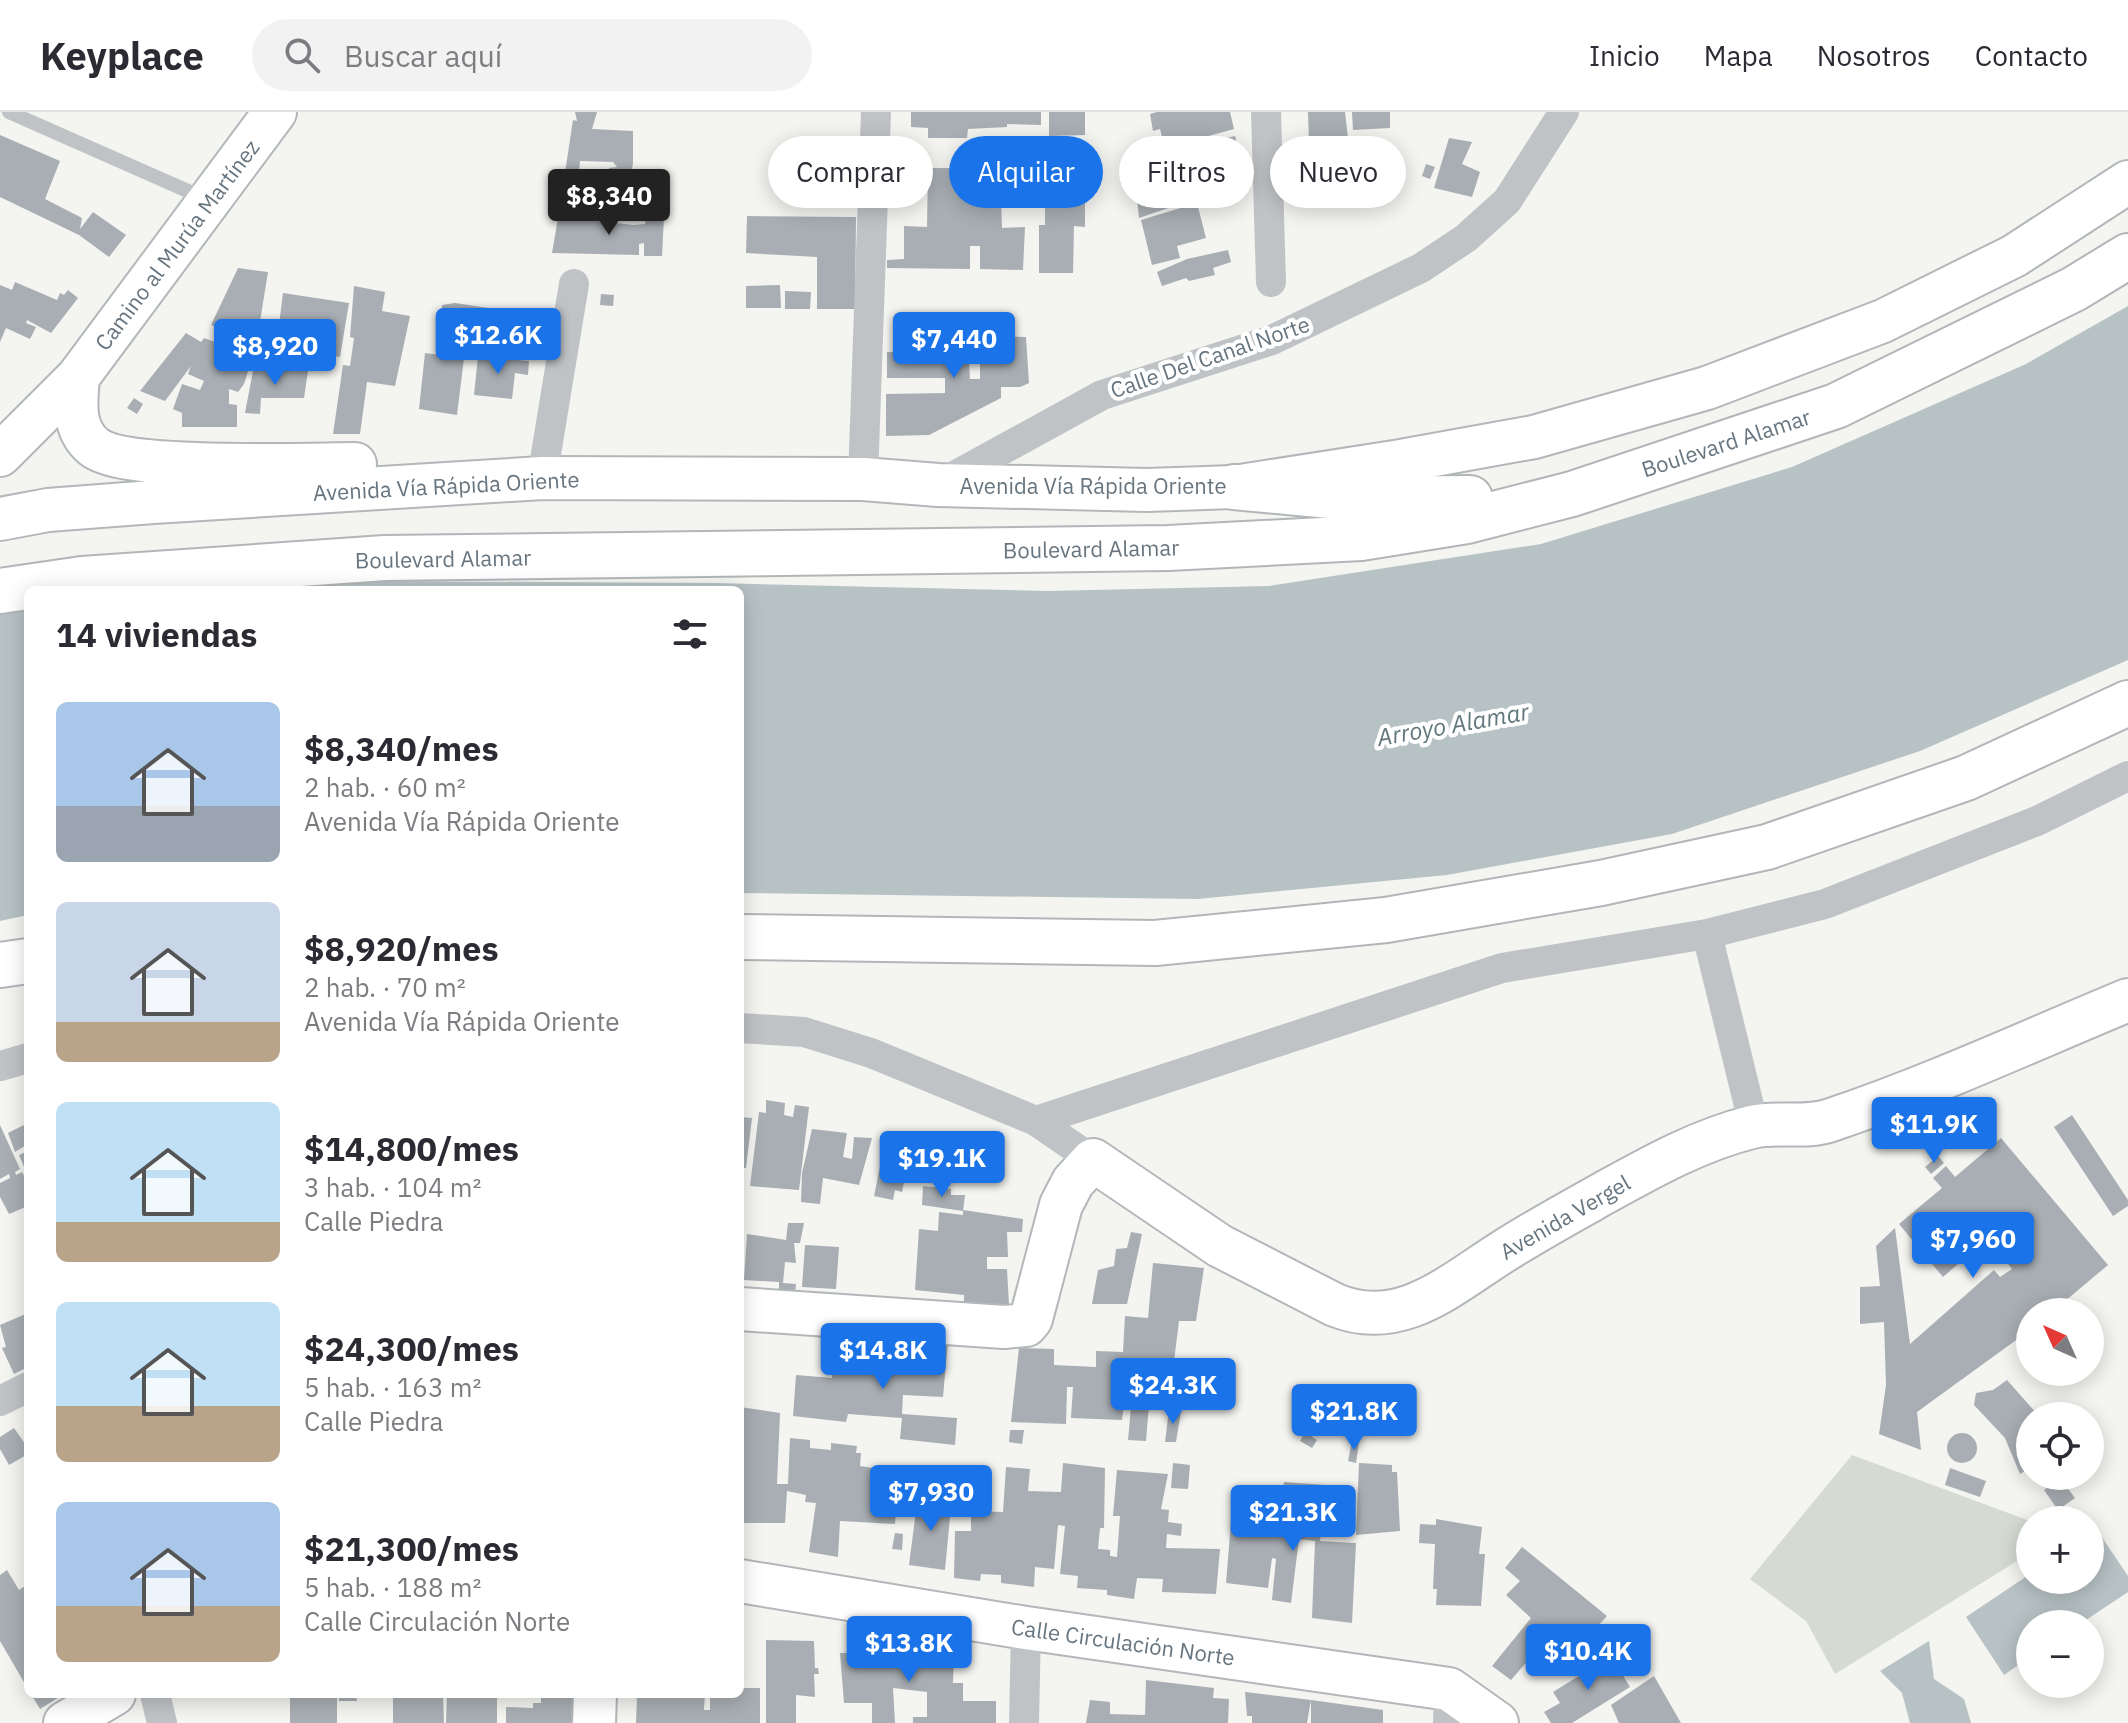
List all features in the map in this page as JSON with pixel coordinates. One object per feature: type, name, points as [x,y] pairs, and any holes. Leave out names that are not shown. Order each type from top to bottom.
[{"type":"highway","name":"Boulevard Alamar","points":[[34,586],[82,579],[385,558],[1168,548],[1361,538],[1467,521],[1572,494],[1836,406],[2074,289],[2128,256]]},
{"type":"highway","points":[[1234,487],[1362,499],[1572,494]]},
{"type":"highway","name":"Boulevard Alamar","points":[[0,591],[24,587]]},
{"type":"highway","points":[[744,937],[1155,943],[1386,920],[1601,883],[1767,847],[1966,778],[2128,703]]},
{"type":"highway","points":[[0,965],[24,962]]},
{"type":"street","name":"Camino al Murúa Martínez","points":[[0,455],[78,377],[275,112]]},
{"type":"street","points":[[863,479],[876,112]]},
{"type":"street","points":[[1266,112],[1271,282]]},
{"type":"street","name":"Calle Del Canal Norte","points":[[938,485],[1102,395],[1272,340],[1421,268],[1466,238],[1507,201],[1564,112]]},
{"type":"street","name":"Avenida Vía Rápida Oriente","points":[[0,519],[48,510],[153,502],[542,478],[863,479],[938,485],[1147,490],[1234,487],[1534,437],[1707,388],[1883,321],[2014,256],[2128,182]]},
{"type":"street","points":[[78,377],[75,410],[81,431],[95,448],[107,454],[169,462],[396,465],[542,478],[574,284]]},
{"type":"street","points":[[1036,1121],[1502,968],[1707,934],[1825,904],[2037,821],[2128,776]]},
{"type":"street","points":[[1707,934],[1754,1126]]},
{"type":"street","name":"Avenida Vergel","points":[[744,1028],[817,1036],[871,1053],[1036,1121],[1220,1246],[1344,1309],[1385,1314],[1416,1306],[1446,1291],[1543,1227],[1680,1152],[1754,1126],[1826,1122],[1914,1090],[2128,1000]]},
{"type":"street","points":[[0,1066],[24,1059]]},
{"type":"street","points":[[744,1309],[1004,1327],[1026,1325],[1031,1319],[1061,1205],[1073,1182],[1093,1160]]},
{"type":"street","points":[[0,1401],[24,1389]]},
{"type":"street","name":"Calle Circulación Norte","points":[[744,1582],[1026,1628],[1448,1706],[1497,1723]]},
{"type":"street","points":[[1024,1723],[1026,1628]]},
{"type":"street","points":[[65,1723],[107,1698]]},
{"type":"street","points":[[156,1698],[162,1723]]},
{"type":"street","points":[[594,1723],[595,1698]]},
{"type":"lane","points":[[9,112],[210,201]]},
{"type":"shaded area","points":[[1852,1455],[2016,1516],[2016,1562],[1835,1674],[1806,1621],[1750,1579]]},
{"type":"water","name":"Arroyo Alamar","points":[[2128,306],[2128,660],[1920,751],[1672,834],[1447,875],[1198,899],[744,893],[744,586],[256,586],[348,581],[715,583],[1048,591],[1269,586],[1541,544],[1792,467],[2026,364]]},
{"type":"water","points":[[24,610],[24,916],[0,921],[0,614]]},
{"type":"water","points":[[2104,1540],[2128,1576],[2128,1592],[2101,1610],[2016,1610],[2016,1667],[2004,1675],[1966,1617],[2016,1583],[2016,1594],[2104,1594]]},
{"type":"water","points":[[1929,1641],[1934,1679],[1964,1699],[1971,1723],[1910,1723],[1902,1693],[1880,1671]]},
{"type":"building","points":[[575,112],[597,112],[592,129],[633,131],[633,163],[628,193],[608,189],[608,210],[559,212],[573,120],[577,121]],"holes":[[[580,161],[613,162],[617,167],[609,168],[606,189],[604,186],[578,184]]]},
{"type":"building","points":[[911,112],[1041,112],[1041,125],[1007,124],[1007,127],[968,129],[967,136],[933,138],[928,136],[928,128],[911,127]]},
{"type":"building","points":[[1049,112],[1085,112],[1085,135],[1049,136]]},
{"type":"building","points":[[1230,112],[1234,129],[1209,136],[1162,136],[1160,129],[1153,131],[1150,114]]},
{"type":"building","points":[[1308,112],[1345,112],[1348,136],[1309,136]]},
{"type":"building","points":[[1352,112],[1390,112],[1390,128],[1353,130]]},
{"type":"building","points":[[0,135],[60,161],[45,199],[82,218],[80,229],[93,212],[126,235],[109,257],[79,235],[0,197]]},
{"type":"building","points":[[1449,138],[1472,142],[1462,164],[1480,172],[1472,197],[1434,188]]},
{"type":"building","points":[[1426,164],[1435,167],[1430,179],[1422,176]]},
{"type":"building","points":[[933,168],[949,168],[949,208],[1001,208],[1002,228],[1025,227],[1023,270],[980,269],[980,246],[970,246],[970,269],[887,268],[887,260],[904,259],[904,226],[927,227],[927,208],[933,208]]},
{"type":"building","points":[[1045,208],[1085,208],[1085,227],[1074,226],[1073,273],[1039,273],[1039,225],[1045,225]]},
{"type":"building","points":[[1138,208],[1168,208],[1139,218]]},
{"type":"building","points":[[1181,208],[1198,208],[1206,238],[1177,246],[1180,258],[1152,265],[1141,220]]},
{"type":"building","points":[[589,213],[601,213],[602,221],[633,225],[645,224],[646,216],[664,217],[662,256],[644,256],[644,243],[639,244],[639,255],[552,253],[558,218],[588,220]]},
{"type":"building","points":[[747,216],[856,217],[855,309],[817,309],[817,257],[746,253]]},
{"type":"building","points":[[1228,250],[1231,262],[1213,268],[1215,275],[1189,281],[1186,278],[1162,286],[1157,272],[1187,259]]},
{"type":"building","points":[[238,268],[268,272],[257,340],[240,338],[211,325]]},
{"type":"building","points":[[15,282],[57,300],[60,293],[64,295],[68,290],[78,298],[51,333],[27,320],[26,323],[36,327],[30,339],[6,328],[0,342],[0,285],[12,290]]},
{"type":"building","points":[[780,285],[781,308],[746,308],[746,286]]},
{"type":"building","points":[[354,286],[385,292],[382,311],[410,316],[395,386],[367,382],[360,434],[333,434],[343,365],[350,366],[354,338],[350,337]]},
{"type":"building","points":[[785,291],[811,292],[810,309],[785,309]]},
{"type":"building","points":[[283,293],[349,303],[340,357],[276,348]]},
{"type":"building","points":[[601,294],[614,295],[613,306],[600,305]]},
{"type":"building","points":[[455,303],[534,315],[527,357],[498,354],[499,344],[440,336],[442,305]]},
{"type":"building","points":[[953,323],[955,335],[1026,337],[1029,383],[1020,387],[1001,387],[1001,398],[929,435],[886,436],[886,394],[945,393],[945,378],[887,378],[887,352],[927,353],[927,346],[934,346],[934,335],[941,335],[940,324]],"holes":[[[969,361],[980,361],[980,379],[970,379]]]},
{"type":"building","points":[[186,333],[201,342],[204,338],[237,350],[242,337],[257,343],[244,384],[238,392],[229,389],[229,404],[237,405],[237,427],[182,427],[182,413],[173,409],[182,384],[200,390],[204,381],[188,374],[191,366],[165,401],[140,391]]},
{"type":"building","points":[[425,353],[464,358],[457,415],[419,409]]},
{"type":"building","points":[[478,356],[529,361],[528,375],[515,373],[512,399],[474,395]]},
{"type":"building","points":[[253,371],[308,371],[304,398],[261,398],[260,414],[245,413]]},
{"type":"building","points":[[134,398],[143,404],[137,414],[127,408]]},
{"type":"building","points":[[766,1100],[785,1103],[784,1115],[793,1117],[795,1105],[809,1107],[799,1190],[750,1186],[759,1112],[766,1113]]},
{"type":"building","points":[[2072,1115],[2128,1200],[2128,1206],[2113,1216],[2054,1127]]},
{"type":"building","points":[[744,1117],[752,1118],[744,1168]]},
{"type":"building","points":[[0,1125],[20,1169],[15,1172],[16,1175],[22,1172],[24,1176],[24,1208],[9,1214],[0,1197],[0,1183],[10,1178],[9,1174],[0,1179]]},
{"type":"building","points":[[24,1125],[24,1146],[15,1152],[8,1133]]},
{"type":"building","points":[[812,1129],[847,1133],[843,1157],[852,1159],[854,1137],[872,1138],[859,1185],[823,1178],[820,1204],[801,1202],[802,1173]]},
{"type":"building","points":[[886,1138],[911,1145],[902,1192],[895,1190],[893,1200],[874,1196]]},
{"type":"building","points":[[2001,1138],[2108,1265],[2069,1298],[2016,1298],[2016,1340],[1917,1412],[1921,1450],[1879,1434],[1886,1385],[1884,1322],[1860,1324],[1860,1287],[1880,1286],[1876,1246],[1895,1228],[1910,1344],[1994,1270],[2000,1277],[2012,1269],[1988,1238],[1943,1277],[1899,1224],[1942,1188],[1933,1178],[1946,1166],[1955,1177]]},
{"type":"building","points":[[1938,1156],[1944,1163],[1931,1174],[1925,1167]]},
{"type":"building","points":[[923,1186],[951,1189],[951,1195],[965,1195],[963,1211],[922,1205]]},
{"type":"building","points":[[963,1210],[1023,1219],[1022,1232],[1007,1232],[1008,1257],[987,1257],[987,1269],[1007,1269],[1009,1305],[964,1302],[964,1295],[915,1290],[919,1229],[938,1231],[939,1212],[963,1215]]},
{"type":"building","points":[[788,1223],[804,1223],[800,1243],[794,1243],[796,1263],[785,1262],[783,1283],[796,1284],[795,1295],[779,1294],[779,1282],[744,1280],[747,1234],[786,1240]]},
{"type":"building","points":[[1131,1232],[1142,1234],[1127,1304],[1092,1304],[1098,1270],[1114,1266],[1116,1249],[1127,1248]]},
{"type":"building","points":[[805,1245],[839,1247],[836,1289],[802,1287]]},
{"type":"building","points":[[1153,1263],[1204,1268],[1196,1321],[1179,1321],[1171,1385],[1162,1383],[1161,1394],[1167,1394],[1166,1405],[1149,1404],[1146,1441],[1128,1440],[1132,1396],[1125,1395],[1122,1420],[1071,1418],[1073,1387],[1067,1387],[1066,1424],[1011,1422],[1019,1348],[1054,1349],[1054,1365],[1096,1367],[1096,1351],[1123,1352],[1125,1316],[1148,1318]]},
{"type":"building","points":[[24,1315],[24,1369],[14,1374],[2,1348],[6,1347],[0,1325]]},
{"type":"building","points":[[907,1338],[948,1341],[943,1397],[903,1395],[902,1414],[957,1418],[955,1445],[900,1439],[902,1418],[848,1414],[846,1422],[793,1416],[796,1375],[832,1378],[834,1364],[856,1368],[857,1355],[879,1356],[879,1350],[888,1350],[888,1358],[905,1359]]},
{"type":"building","points":[[2007,1380],[2027,1402],[2016,1402],[2016,1464],[2005,1438],[1974,1405],[1976,1393],[1993,1390]]},
{"type":"building","points":[[744,1408],[780,1413],[777,1484],[788,1484],[790,1438],[810,1440],[810,1448],[831,1450],[831,1443],[857,1446],[856,1453],[861,1453],[860,1466],[899,1472],[895,1524],[840,1521],[838,1557],[809,1552],[816,1503],[805,1502],[806,1495],[787,1491],[785,1523],[744,1523]]},
{"type":"building","points":[[1169,1410],[1181,1411],[1176,1442],[1165,1442]]},
{"type":"building","points":[[14,1428],[24,1442],[24,1456],[9,1465],[0,1449],[0,1437]]},
{"type":"building","points":[[1010,1430],[1024,1430],[1022,1444],[1009,1442]]},
{"type":"building","points":[[1305,1432],[1317,1440],[1312,1448],[1300,1441]]},
{"type":"building","points":[[1962,1433],[1973,1437],[1977,1448],[1973,1459],[1962,1463],[1951,1459],[1947,1448],[1951,1437]]},
{"type":"building","points":[[1352,1441],[1359,1442],[1356,1463],[1348,1461]]},
{"type":"building","points":[[1063,1463],[1105,1468],[1104,1528],[1100,1528],[1098,1549],[1110,1550],[1110,1556],[1117,1557],[1120,1516],[1113,1516],[1117,1470],[1168,1474],[1161,1509],[1169,1510],[1168,1522],[1182,1524],[1181,1536],[1167,1534],[1166,1548],[1220,1549],[1216,1594],[1162,1592],[1163,1579],[1137,1578],[1134,1599],[1107,1595],[1107,1590],[1077,1588],[1078,1576],[1060,1574],[1065,1526],[1058,1525],[1054,1569],[1035,1567],[1034,1587],[1001,1583],[1001,1575],[981,1574],[980,1581],[954,1578],[955,1531],[971,1531],[971,1511],[1003,1512],[1006,1467],[1030,1469],[1028,1491],[1061,1492]]},
{"type":"building","points":[[1173,1463],[1190,1465],[1188,1489],[1171,1488]]},
{"type":"building","points":[[1359,1463],[1392,1465],[1392,1472],[1397,1472],[1400,1531],[1356,1535]]},
{"type":"building","points":[[1950,1468],[1986,1481],[1980,1497],[1945,1485]]},
{"type":"building","points":[[1284,1482],[1326,1485],[1320,1541],[1356,1543],[1352,1623],[1312,1618],[1315,1541],[1299,1539],[1291,1603],[1272,1600],[1276,1559],[1272,1558],[1268,1588],[1226,1583],[1232,1509],[1275,1514],[1273,1532],[1279,1532]]},
{"type":"building","points":[[2044,1490],[2069,1490],[2075,1498],[2064,1506],[2055,1506]]},
{"type":"building","points":[[929,1493],[952,1496],[945,1570],[909,1565],[917,1503],[928,1504]]},
{"type":"building","points":[[1436,1519],[1482,1527],[1479,1554],[1485,1554],[1481,1606],[1436,1605],[1437,1589],[1433,1589],[1435,1544],[1419,1543],[1420,1524],[1436,1525]]},
{"type":"building","points":[[895,1533],[903,1534],[902,1550],[892,1549]]},
{"type":"building","points":[[1522,1547],[1607,1616],[1569,1657],[1549,1636],[1511,1680],[1492,1666],[1531,1618],[1506,1595],[1520,1581],[1505,1568]]},
{"type":"building","points":[[7,1570],[19,1590],[24,1587],[24,1682],[0,1641],[0,1575]]},
{"type":"building","points":[[766,1640],[814,1641],[815,1668],[818,1668],[819,1674],[814,1674],[815,1697],[796,1695],[796,1723],[766,1723]]},
{"type":"building","points":[[856,1640],[954,1655],[953,1683],[963,1683],[963,1701],[996,1701],[996,1723],[913,1723],[913,1717],[927,1717],[927,1692],[893,1688],[895,1723],[872,1723],[872,1703],[844,1703],[840,1653],[856,1653]]},
{"type":"building","points":[[1611,1656],[1630,1687],[1572,1723],[1551,1723],[1544,1712],[1560,1703],[1553,1692]]},
{"type":"building","points":[[1654,1676],[1681,1723],[1619,1723],[1611,1705]]},
{"type":"building","points":[[1146,1680],[1214,1688],[1213,1698],[1229,1699],[1228,1723],[1086,1723],[1090,1700],[1110,1702],[1110,1714],[1145,1715]]},
{"type":"building","points":[[744,1688],[760,1688],[760,1723],[636,1723],[637,1698],[705,1698],[704,1710],[710,1710],[710,1698],[744,1698]]},
{"type":"building","points":[[1245,1692],[1311,1700],[1307,1723],[1252,1723],[1252,1716],[1247,1716]]},
{"type":"building","points":[[33,1698],[58,1698],[40,1709]]},
{"type":"building","points":[[290,1698],[337,1698],[337,1723],[290,1723]]},
{"type":"building","points":[[339,1698],[357,1698],[357,1701],[339,1701]]},
{"type":"building","points":[[393,1698],[443,1698],[444,1723],[393,1723]]},
{"type":"building","points":[[447,1698],[497,1698],[497,1723],[446,1723]]},
{"type":"building","points":[[541,1698],[574,1698],[574,1723],[506,1723],[506,1707],[533,1708],[533,1703],[541,1703]]},
{"type":"building","points":[[1311,1700],[1383,1710],[1383,1723],[1311,1723]]}]
